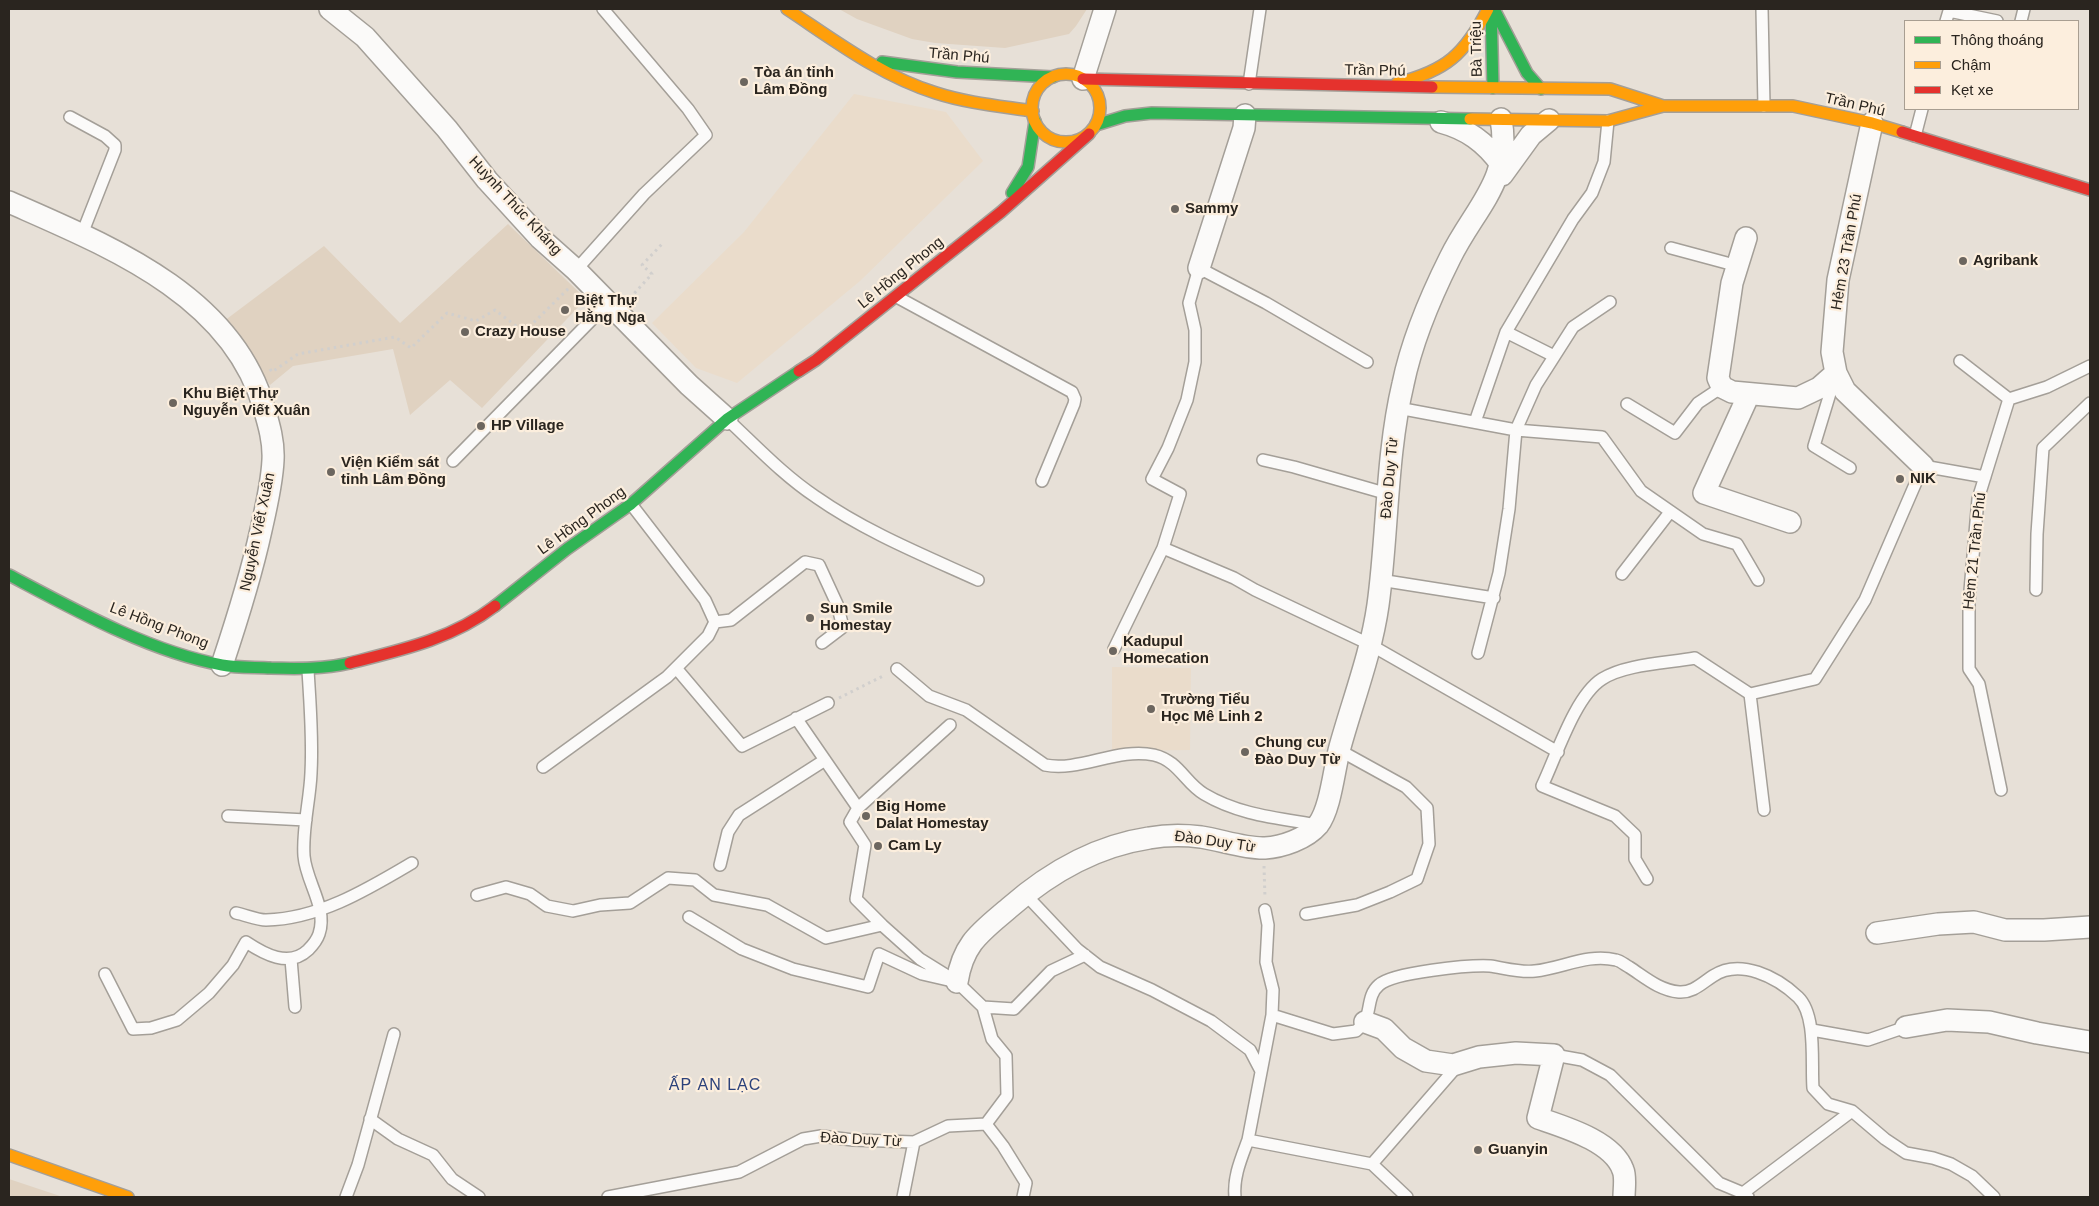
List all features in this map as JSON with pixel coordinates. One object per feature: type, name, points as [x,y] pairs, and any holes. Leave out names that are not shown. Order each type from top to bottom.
[{"type":"main road","name":"Trần Phú","points":[[787,9],[863,60],[921,88],[945,96],[1034,116]]},
{"type":"main road","points":[[1381,86],[1415,79],[1434,72],[1449,63],[1464,49],[1491,9],[1527,73],[1541,89]]},
{"type":"main road","name":"Bà Triệu","points":[[1491,9],[1494,92]]},
{"type":"main road","name":"Trần Phú","points":[[863,60],[957,72],[1053,77]]},
{"type":"main road","points":[[1001,212],[1028,167],[1034,116],[1033,100],[1037,91],[1053,77],[1063,74],[1083,79],[1092,85],[1098,94],[1100,115],[1092,130],[1080,139],[1069,142],[1059,141],[1044,133],[1034,116]]},
{"type":"main road","name":"Trần Phú","points":[[1083,79],[1381,86],[1494,92],[1541,89],[1610,89],[1664,106]]},
{"type":"main road","name":"Trần Phú","points":[[1092,130],[1125,116],[1152,113],[1426,118],[1500,115],[1549,120],[1608,121],[1664,106],[1793,106],[1872,123],[2090,190]]},
{"type":"main road","name":"Lê Hồng Phong","points":[[9,575],[76,610],[139,638],[173,651],[222,665],[308,670],[337,666],[412,648],[454,632],[478,619],[567,549],[630,504],[727,419],[816,360],[1001,212],[1092,130]]},
{"type":"main road","points":[[9,1155],[128,1197]]},
{"type":"street","name":"Huỳnh Thúc Kháng","points":[[330,9],[365,37],[448,128],[487,180],[540,238],[579,273],[689,385],[727,419]]},
{"type":"street","points":[[1083,79],[1105,9]]},
{"type":"street","points":[[1198,268],[1236,155],[1244,128],[1245,114]]},
{"type":"street","name":"Đào Duy Từ","points":[[957,982],[960,961],[981,932],[1025,894],[1052,875],[1094,854],[1148,838],[1169,835],[1200,837],[1264,848],[1287,844],[1304,836],[1318,825],[1331,789],[1339,750],[1360,684],[1377,608],[1394,427],[1403,383],[1425,312],[1463,234],[1494,185],[1501,164],[1504,136],[1500,115]]},
{"type":"street","points":[[1426,118],[1463,130],[1479,139],[1492,151],[1501,164]]},
{"type":"street","points":[[1494,185],[1532,135],[1549,120]]},
{"type":"street","name":"Hẻm 23 Trần Phú","points":[[1872,123],[1838,280],[1832,352],[1836,373],[1845,391],[1923,466]]},
{"type":"street","name":"Nguyễn Viết Xuân","points":[[9,202],[105,245],[168,282],[213,320],[246,363],[258,386],[271,433],[274,459],[265,513],[256,550],[240,612],[222,665]]},
{"type":"street","points":[[1746,238],[1732,283],[1718,378],[1722,387],[1732,392],[1798,398],[1818,388],[1836,373]]},
{"type":"street","points":[[1749,394],[1704,493],[1790,522]]},
{"type":"street","points":[[1878,933],[1938,924],[1974,922],[2005,930],[2090,927]]},
{"type":"street","points":[[1906,1027],[1947,1020],[1988,1022],[2090,1042]]},
{"type":"street","points":[[1364,1022],[1384,1029],[1403,1048],[1426,1061],[1453,1065],[1479,1057],[1516,1054],[1554,1055],[1538,1118],[1583,1135],[1610,1151],[1623,1170],[1624,1197]]},
{"type":"lane","points":[[579,273],[644,194],[706,135],[688,109],[603,9]]},
{"type":"lane","points":[[1249,84],[1260,9]]},
{"type":"lane","points":[[1762,9],[1764,106]]},
{"type":"lane","points":[[1946,20],[1949,11],[1992,20]]},
{"type":"lane","points":[[1915,136],[1922,110]]},
{"type":"lane","points":[[70,118],[106,136],[115,145],[116,150],[82,234]]},
{"type":"lane","points":[[1475,422],[1506,332],[1573,219],[1592,193],[1604,162],[1608,121]]},
{"type":"lane","points":[[1671,248],[1738,266]]},
{"type":"lane","points":[[1114,649],[1163,548],[1180,494],[1152,479],[1168,448],[1189,391],[1195,362],[1195,330],[1190,303],[1198,268],[1266,303],[1367,362]]},
{"type":"lane","points":[[896,296],[1072,392],[1075,399],[1074,404],[1042,480]]},
{"type":"lane","points":[[1478,653],[1494,598],[1509,509],[1516,430],[1536,385],[1572,327],[1610,302]]},
{"type":"lane","points":[[453,461],[613,307]]},
{"type":"lane","points":[[1506,332],[1554,356]]},
{"type":"lane","points":[[1960,361],[2009,399],[2047,387],[2090,366]]},
{"type":"lane","points":[[1836,373],[1814,446],[1850,468]]},
{"type":"lane","points":[[1627,404],[1675,432],[1698,403],[1722,387]]},
{"type":"lane","name":"Hẻm 21 Trần Phú","points":[[2001,790],[1979,684],[1969,669],[1968,602],[1978,499],[2009,399]]},
{"type":"lane","points":[[2036,590],[2037,534],[2043,448],[2090,403]]},
{"type":"lane","points":[[1398,408],[1516,430],[1602,437],[1641,491],[1703,534],[1737,544],[1758,580]]},
{"type":"lane","points":[[727,419],[788,477],[831,508],[898,544],[978,580]]},
{"type":"lane","points":[[1262,460],[1294,467],[1388,494]]},
{"type":"lane","points":[[1647,880],[1634,860],[1635,835],[1615,816],[1542,786],[1579,703],[1601,679],[1624,670],[1695,658],[1750,694],[1815,679],[1865,600],[1923,466],[1985,477]]},
{"type":"lane","points":[[630,504],[704,600],[715,622]]},
{"type":"lane","points":[[1622,574],[1670,512]]},
{"type":"lane","points":[[1163,548],[1234,578],[1369,644],[1558,752]]},
{"type":"lane","points":[[715,622],[731,620],[805,562],[819,565],[837,604],[843,628],[822,643]]},
{"type":"lane","points":[[1380,580],[1494,598]]},
{"type":"lane","points":[[543,767],[667,677],[708,636],[715,622]]},
{"type":"lane","points":[[676,668],[742,746],[828,703]]},
{"type":"lane","points":[[897,669],[929,696],[966,710],[1045,765],[1059,768],[1122,755],[1154,755],[1176,765],[1202,793],[1222,805],[1245,812],[1318,825]]},
{"type":"lane","points":[[105,974],[133,1029],[151,1028],[177,1020],[208,993],[233,965],[246,942],[275,957],[292,959],[304,954],[316,940],[319,934],[320,909],[304,857],[312,750],[308,670]]},
{"type":"lane","points":[[1750,694],[1764,810]]},
{"type":"lane","points":[[796,718],[858,808]]},
{"type":"lane","points":[[950,724],[858,808],[850,822],[865,845],[856,899],[920,958],[957,982],[983,1007],[992,1039],[1006,1056],[1007,1096],[986,1124],[1003,1146],[1026,1183],[1023,1197]]},
{"type":"lane","points":[[1306,914],[1357,905],[1417,879],[1429,844],[1427,808],[1406,787],[1339,750]]},
{"type":"lane","points":[[720,865],[728,832],[739,815],[825,760]]},
{"type":"lane","points":[[228,816],[306,820]]},
{"type":"lane","points":[[236,913],[265,920],[295,917],[367,890],[412,863]]},
{"type":"lane","points":[[477,895],[506,887],[530,894],[547,906],[573,911],[600,905],[630,903],[668,878],[695,880],[714,895],[767,905],[826,938],[882,925]]},
{"type":"lane","points":[[1025,894],[1085,955],[1100,967],[1152,990],[1211,1021],[1250,1050],[1261,1071]]},
{"type":"lane","points":[[1235,1197],[1234,1188],[1238,1167],[1248,1140],[1272,1015],[1273,990],[1266,962],[1268,925],[1265,910]]},
{"type":"lane","points":[[690,917],[742,949],[793,969],[868,987],[879,954],[922,974],[957,982]]},
{"type":"lane","points":[[983,1007],[1014,1009],[1050,971],[1085,955]]},
{"type":"lane","points":[[1272,1015],[1333,1034],[1356,1031],[1364,1022],[1370,1000],[1379,984],[1412,973],[1488,966],[1532,972],[1556,968],[1588,957],[1617,960],[1656,986],[1681,992],[1698,988],[1714,975],[1731,968],[1756,972],[1779,982],[1799,998],[1807,1011],[1812,1030],[1813,1088],[1828,1104],[1852,1111],[1885,1139],[1906,1153],[1933,1158],[1951,1164],[1972,1176],[1994,1197]]},
{"type":"lane","points":[[292,959],[295,1007]]},
{"type":"lane","points":[[1812,1030],[1868,1040],[1906,1027]]},
{"type":"lane","points":[[346,1197],[394,1034]]},
{"type":"lane","points":[[1554,1055],[1582,1060],[1610,1075],[1719,1183],[1745,1195],[1852,1111]]},
{"type":"lane","points":[[1372,1164],[1460,1063]]},
{"type":"lane","points":[[370,1120],[398,1139],[433,1155],[452,1179],[478,1197]]},
{"type":"lane","name":"Đào Duy Từ","points":[[608,1197],[662,1193],[738,1172],[804,1139],[821,1136],[853,1140],[914,1142],[948,1126],[986,1124]]},
{"type":"lane","points":[[1248,1140],[1372,1164],[1407,1197]]},
{"type":"lane","points":[[903,1197],[914,1142]]},
{"type":"path","points":[[613,307],[652,274],[642,266],[663,243]]},
{"type":"path","points":[[266,365],[272,372],[298,354],[395,337],[411,348],[447,313],[476,321],[495,310],[524,332],[579,273]]},
{"type":"path","points":[[828,703],[897,669]]},
{"type":"path","points":[[1264,848],[1265,910]]},
{"type":"shaded area","points":[[839,9],[1087,9],[1069,34],[1005,48],[935,43],[912,39],[857,19]]},
{"type":"shaded area","points":[[854,94],[946,112],[983,161],[860,281],[737,383],[696,368],[652,323],[744,232]]},
{"type":"shaded area","points":[[508,224],[586,299],[482,408],[450,380],[410,415],[393,349],[293,366],[270,385],[224,321],[324,246],[400,323]]},
{"type":"shaded area","name":"Trường Tiểu Học Mê Linh 2","points":[[1112,667],[1191,668],[1190,750],[1112,751]]},
{"type":"shaded area","points":[[9,1179],[63,1197],[9,1197]]},
{"type":"traffic: fast","points":[[1491,9],[1493,88]]},
{"type":"traffic: fast","points":[[1494,9],[1527,73],[1541,89]]},
{"type":"traffic: fast","points":[[882,62],[957,72],[1053,77]]},
{"type":"traffic: fast","points":[[1096,125],[1125,116],[1152,113],[1470,119]]},
{"type":"traffic: fast","points":[[1012,193],[1028,167],[1035,121]]},
{"type":"traffic: fast","points":[[495,606],[567,549],[631,504],[727,419],[799,371]]},
{"type":"traffic: fast","points":[[9,575],[112,628],[195,659],[240,667],[301,668],[350,663]]},
{"type":"traffic: slow","points":[[787,9],[840,45],[877,67],[916,86],[960,99],[1033,111]]},
{"type":"traffic: slow","points":[[1397,83],[1429,73],[1452,58],[1471,38],[1488,9]]},
{"type":"traffic: slow","points":[[1066,74],[1079,77],[1090,84],[1097,95],[1100,108],[1097,121],[1090,132],[1079,139],[1066,142],[1053,139],[1042,132],[1035,121],[1032,108],[1035,95],[1042,84],[1053,77],[1066,74]]},
{"type":"traffic: slow","points":[[1432,87],[1610,89],[1663,106]]},
{"type":"traffic: slow","points":[[1470,119],[1608,121],[1663,106],[1793,106],[1872,123],[1902,132]]},
{"type":"traffic: slow","points":[[9,1155],[128,1197]]},
{"type":"traffic: jam","points":[[1083,79],[1432,87]]},
{"type":"traffic: jam","points":[[1902,132],[2090,190]]},
{"type":"traffic: jam","points":[[799,371],[816,360],[1001,212],[1089,134]]},
{"type":"traffic: jam","points":[[350,663],[407,648],[444,635],[462,627],[495,606]]},
{"type":"place","name":"Tòa án tỉnh Lâm Đồng","points":[[744,82]]},
{"type":"place","name":"Sammy","points":[[1175,209]]},
{"type":"place","name":"Agribank","points":[[1963,261]]},
{"type":"place","name":"Biệt Thự Hằng Nga","points":[[565,310]]},
{"type":"place","name":"Crazy House","points":[[465,332]]},
{"type":"place","name":"Khu Biệt Thự Nguyễn Viết Xuân","points":[[173,403]]},
{"type":"place","name":"HP Village","points":[[481,426]]},
{"type":"place","name":"Viện Kiểm sát tỉnh Lâm Đồng","points":[[331,472]]},
{"type":"place","name":"NIK","points":[[1900,479]]},
{"type":"place","name":"Sun Smile Homestay","points":[[810,618]]},
{"type":"place","name":"Kadupul Homecation","points":[[1113,651]]},
{"type":"place","name":"Trường Tiểu Học Mê Linh 2","points":[[1151,709]]},
{"type":"place","name":"Chung cư Đào Duy Từ","points":[[1245,752]]},
{"type":"place","name":"Big Home Dalat Homestay","points":[[866,816]]},
{"type":"place","name":"Cam Ly","points":[[878,846]]},
{"type":"place","name":"Guanyin","points":[[1478,1150]]},
{"type":"district","name":"ẤP AN LẠC","points":[[715,1086]]}]
